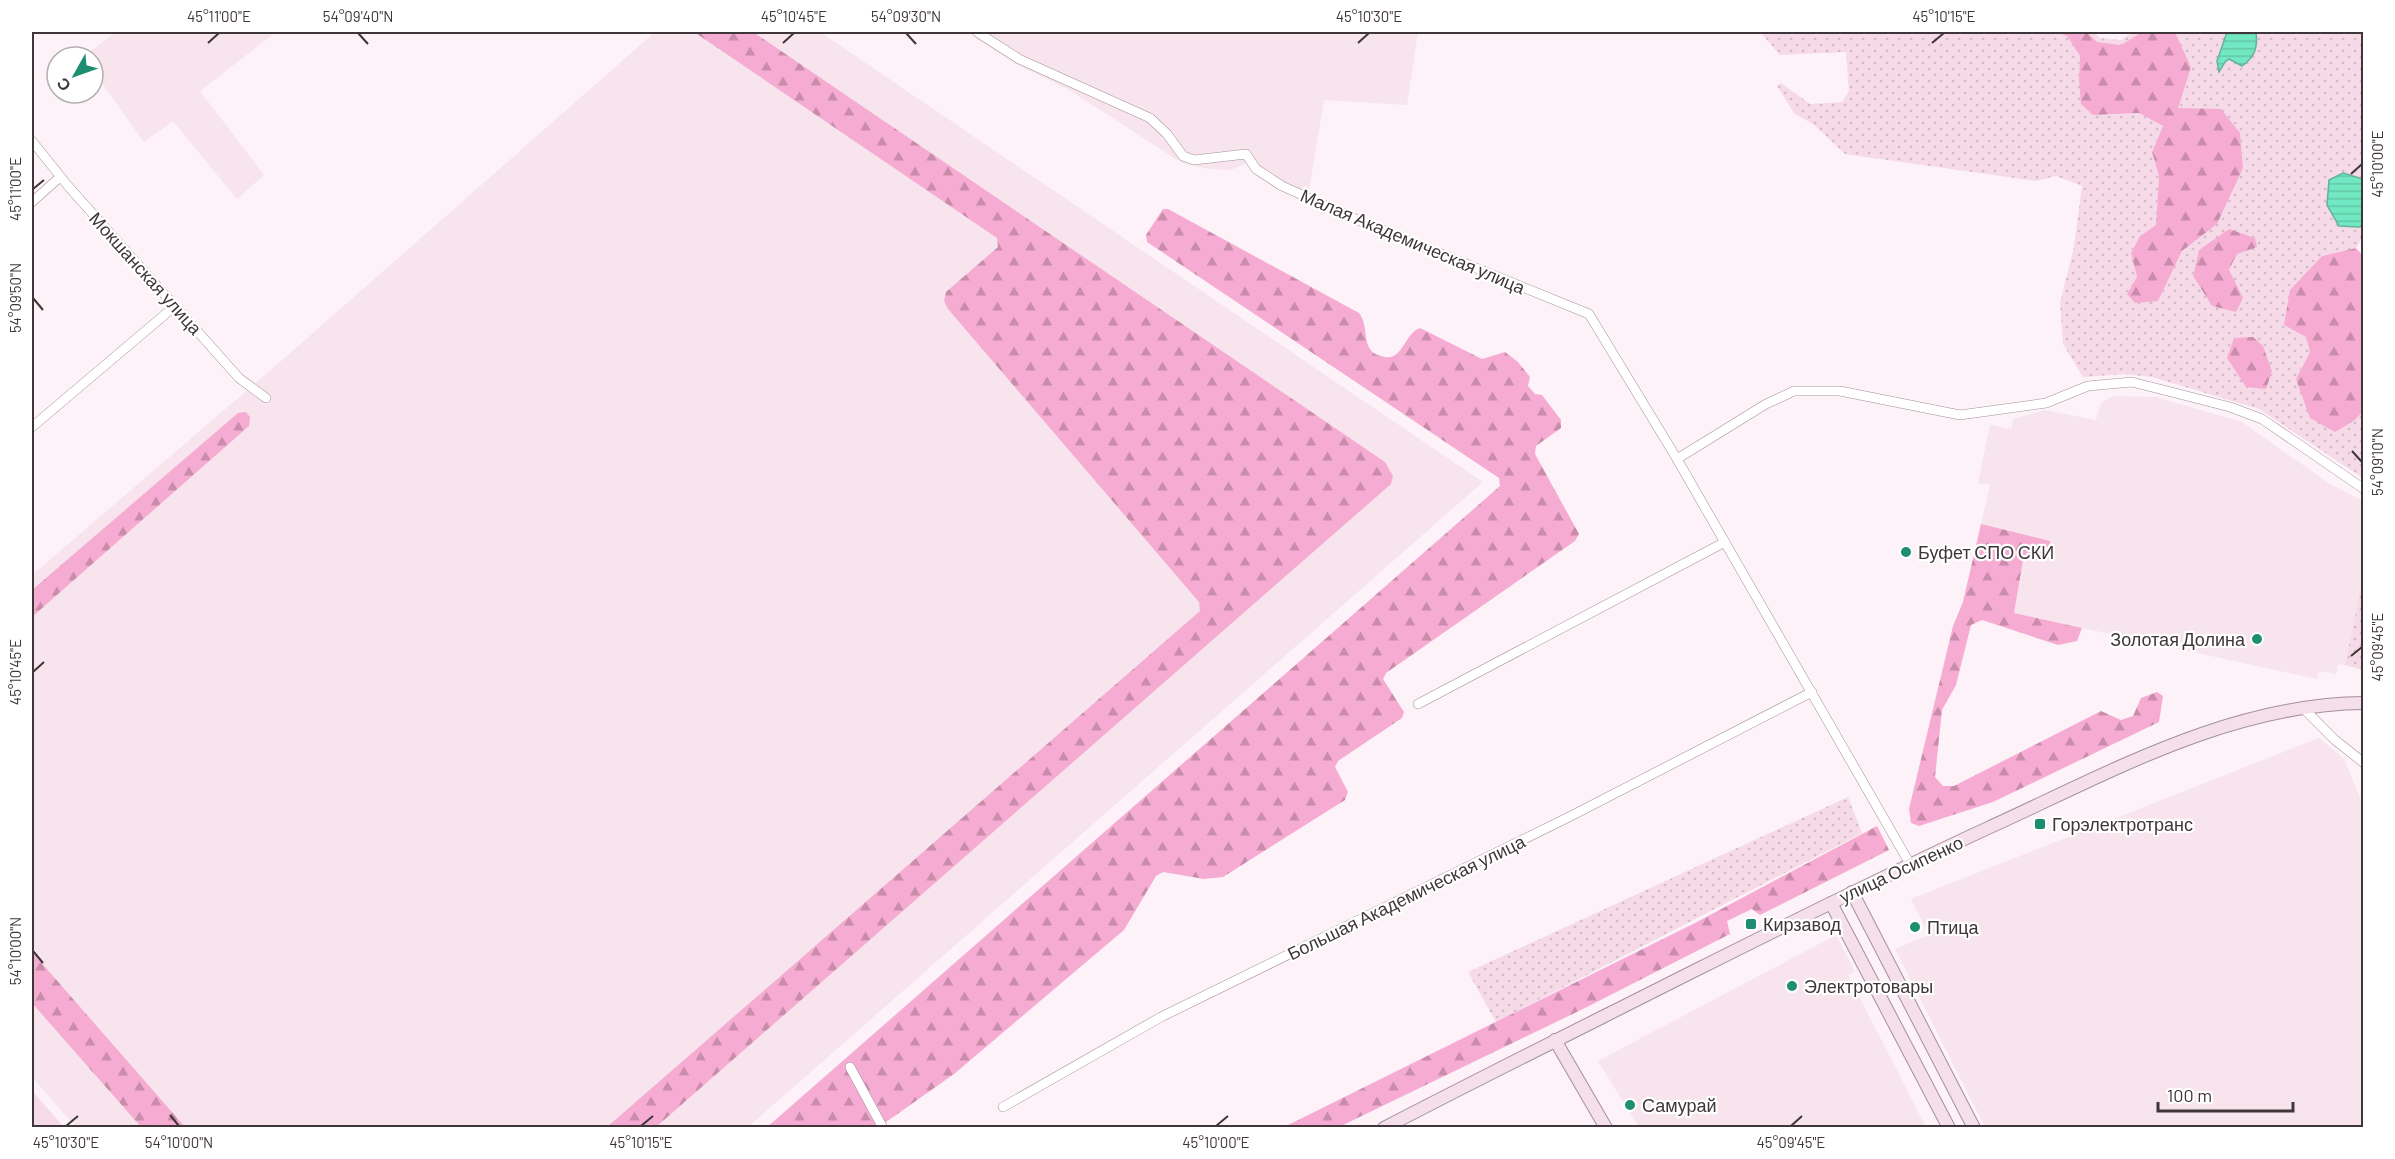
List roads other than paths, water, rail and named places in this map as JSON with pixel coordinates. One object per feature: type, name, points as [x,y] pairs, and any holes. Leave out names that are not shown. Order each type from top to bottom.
[{"type":"main road","name":"улица Осипенко","points":[[1384,1128],[1852,892],[2162,748],[2224,726],[2262,716],[2303,708],[2364,704]]},
{"type":"main road","points":[[1852,892],[1974,1128]]},
{"type":"main road","points":[[1831,903],[1949,1128]]},
{"type":"main road","points":[[1555,1040],[1606,1128]]},
{"type":"street","name":"Малая Академическая улица","points":[[977,32],[1020,59],[1150,118],[1167,134],[1183,156],[1194,160],[1246,154],[1256,169],[1282,186],[1358,220],[1589,314],[1677,459]]},
{"type":"street","name":"Мокшанская улица","points":[[32,141],[60,177],[238,378],[267,398]]},
{"type":"street","points":[[32,202],[60,177]]},
{"type":"street","points":[[32,427],[175,306]]},
{"type":"street","points":[[1910,864],[1677,459],[1766,404],[1794,391],[1839,391],[1960,415],[2046,403],[2088,386],[2132,382],[2230,407],[2262,419],[2364,489]]},
{"type":"street","points":[[1418,704],[1725,542]]},
{"type":"street","name":"Большая Академическая улица","points":[[1003,1107],[1161,1017],[1567,818],[1812,692]]},
{"type":"street","points":[[2303,708],[2335,740],[2364,763]]},
{"type":"street","points":[[850,1067],[883,1128]]},
{"type":"place","name":"Буфет СПО СКИ","points":[[1906,552]]},
{"type":"place","name":"Золотая Долина","points":[[2257,639]]},
{"type":"place","name":"Горэлектротранс","points":[[2040,824]]},
{"type":"place","name":"Кирзавод","points":[[1751,924]]},
{"type":"place","name":"Птица","points":[[1915,927]]},
{"type":"place","name":"Электротовары","points":[[1792,986]]},
{"type":"place","name":"Самурай","points":[[1630,1105]]}]
